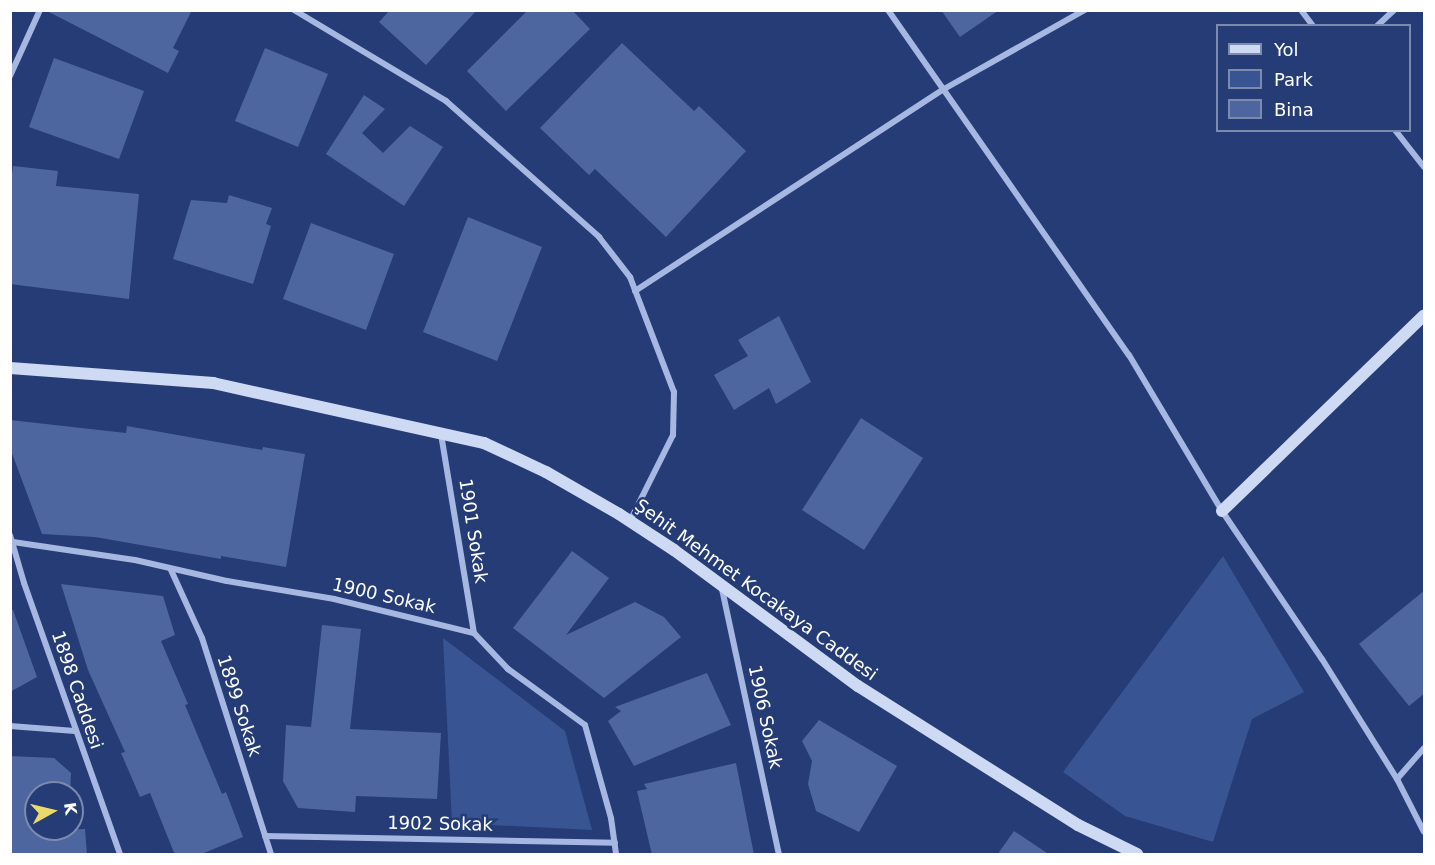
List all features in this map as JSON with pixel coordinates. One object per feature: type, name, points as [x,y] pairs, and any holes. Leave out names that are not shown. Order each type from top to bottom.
[{"type":"street","points":[[10,76],[40,10]]},
{"type":"street","points":[[294,10],[446,101],[599,237],[630,277],[674,392],[673,435],[630,521]]},
{"type":"street","points":[[888,10],[1129,355],[1222,511],[1322,658],[1397,779],[1425,832]]},
{"type":"street","points":[[635,291],[944,89],[1085,10]]},
{"type":"street","points":[[1301,10],[1312,24]]},
{"type":"street","points":[[1379,24],[1394,10]]},
{"type":"street","points":[[1397,132],[1425,167]]},
{"type":"street","points":[[1222,511],[1425,315]]},
{"type":"street","name":"Şehit Mehmet Kocakaya Caddesi","points":[[10,368],[213,383],[484,443],[546,472],[630,521],[722,585],[858,686],[1078,825],[1121,850],[1137,855]]},
{"type":"street","name":"1901 Sokak","points":[[441,434],[474,633]]},
{"type":"street","name":"1898 Caddesi","points":[[10,535],[24,583],[120,855]]},
{"type":"street","name":"1900 Sokak","points":[[13,543],[135,560],[171,570],[334,599],[474,633]]},
{"type":"street","name":"1899 Sokak","points":[[171,570],[202,638],[271,855]]},
{"type":"street","name":"1906 Sokak","points":[[722,585],[779,855]]},
{"type":"street","points":[[474,633],[508,669],[585,725],[611,818],[616,855]]},
{"type":"street","points":[[10,726],[75,731]]},
{"type":"street","points":[[1397,779],[1425,748]]},
{"type":"street","name":"1902 Sokak","points":[[265,836],[615,843]]},
{"type":"green space","points":[[1223,556],[1304,692],[1252,719],[1213,842],[1125,816],[1063,772]]},
{"type":"green space","points":[[443,638],[565,731],[592,830],[452,823]]},
{"type":"building","points":[[45,10],[192,10],[173,48],[179,51],[168,73]]},
{"type":"building","points":[[390,10],[477,10],[426,65],[379,22]]},
{"type":"building","points":[[528,10],[572,10],[590,29],[506,111],[467,71]]},
{"type":"building","points":[[941,10],[999,10],[960,37]]},
{"type":"building","points":[[622,43],[694,111],[699,106],[746,151],[666,237],[595,169],[589,175],[540,128]]},
{"type":"building","points":[[265,48],[328,74],[298,147],[235,121]]},
{"type":"building","points":[[54,58],[144,91],[119,159],[29,127]]},
{"type":"building","points":[[364,95],[385,109],[362,133],[383,153],[410,126],[443,147],[404,206],[326,154]]},
{"type":"building","points":[[13,166],[58,171],[56,186],[139,194],[129,299],[10,284],[10,192]]},
{"type":"building","points":[[229,195],[272,208],[266,224],[271,226],[253,284],[173,259],[191,200],[227,203]]},
{"type":"building","points":[[468,217],[542,247],[497,361],[423,332]]},
{"type":"building","points":[[311,223],[394,254],[366,330],[283,299]]},
{"type":"building","points":[[779,316],[811,382],[776,404],[769,388],[734,410],[714,375],[748,356],[738,340]]},
{"type":"building","points":[[861,418],[923,458],[864,550],[802,510]]},
{"type":"building","points":[[10,420],[126,433],[127,426],[262,450],[263,447],[305,454],[286,567],[221,556],[221,559],[95,537],[42,534],[10,448]]},
{"type":"building","points":[[572,551],[609,578],[566,635],[635,602],[664,617],[681,637],[604,698],[513,628]]},
{"type":"building","points":[[61,584],[163,596],[175,635],[161,641],[222,794],[226,792],[243,837],[199,855],[175,855],[150,793],[140,797],[121,753],[125,752],[88,670]]},
{"type":"building","points":[[1425,590],[1425,693],[1409,706],[1359,644]]},
{"type":"building","points":[[10,610],[13,610],[37,677],[10,692]]},
{"type":"building","points":[[322,625],[361,629],[350,729],[441,733],[437,799],[356,796],[355,812],[298,808],[283,781],[286,725],[311,727]]},
{"type":"building","points":[[707,673],[731,725],[634,766],[608,721],[621,711],[615,707]]},
{"type":"building","points":[[819,720],[897,766],[859,832],[816,811],[808,784],[812,761],[802,741]]},
{"type":"building","points":[[10,756],[54,758],[71,773],[71,781],[24,781],[24,841],[84,841],[85,829],[87,855],[10,855]]},
{"type":"building","points":[[736,763],[754,855],[652,855],[637,791],[647,789],[644,784]]},
{"type":"building","points":[[1014,831],[1050,855],[997,855]]}]
